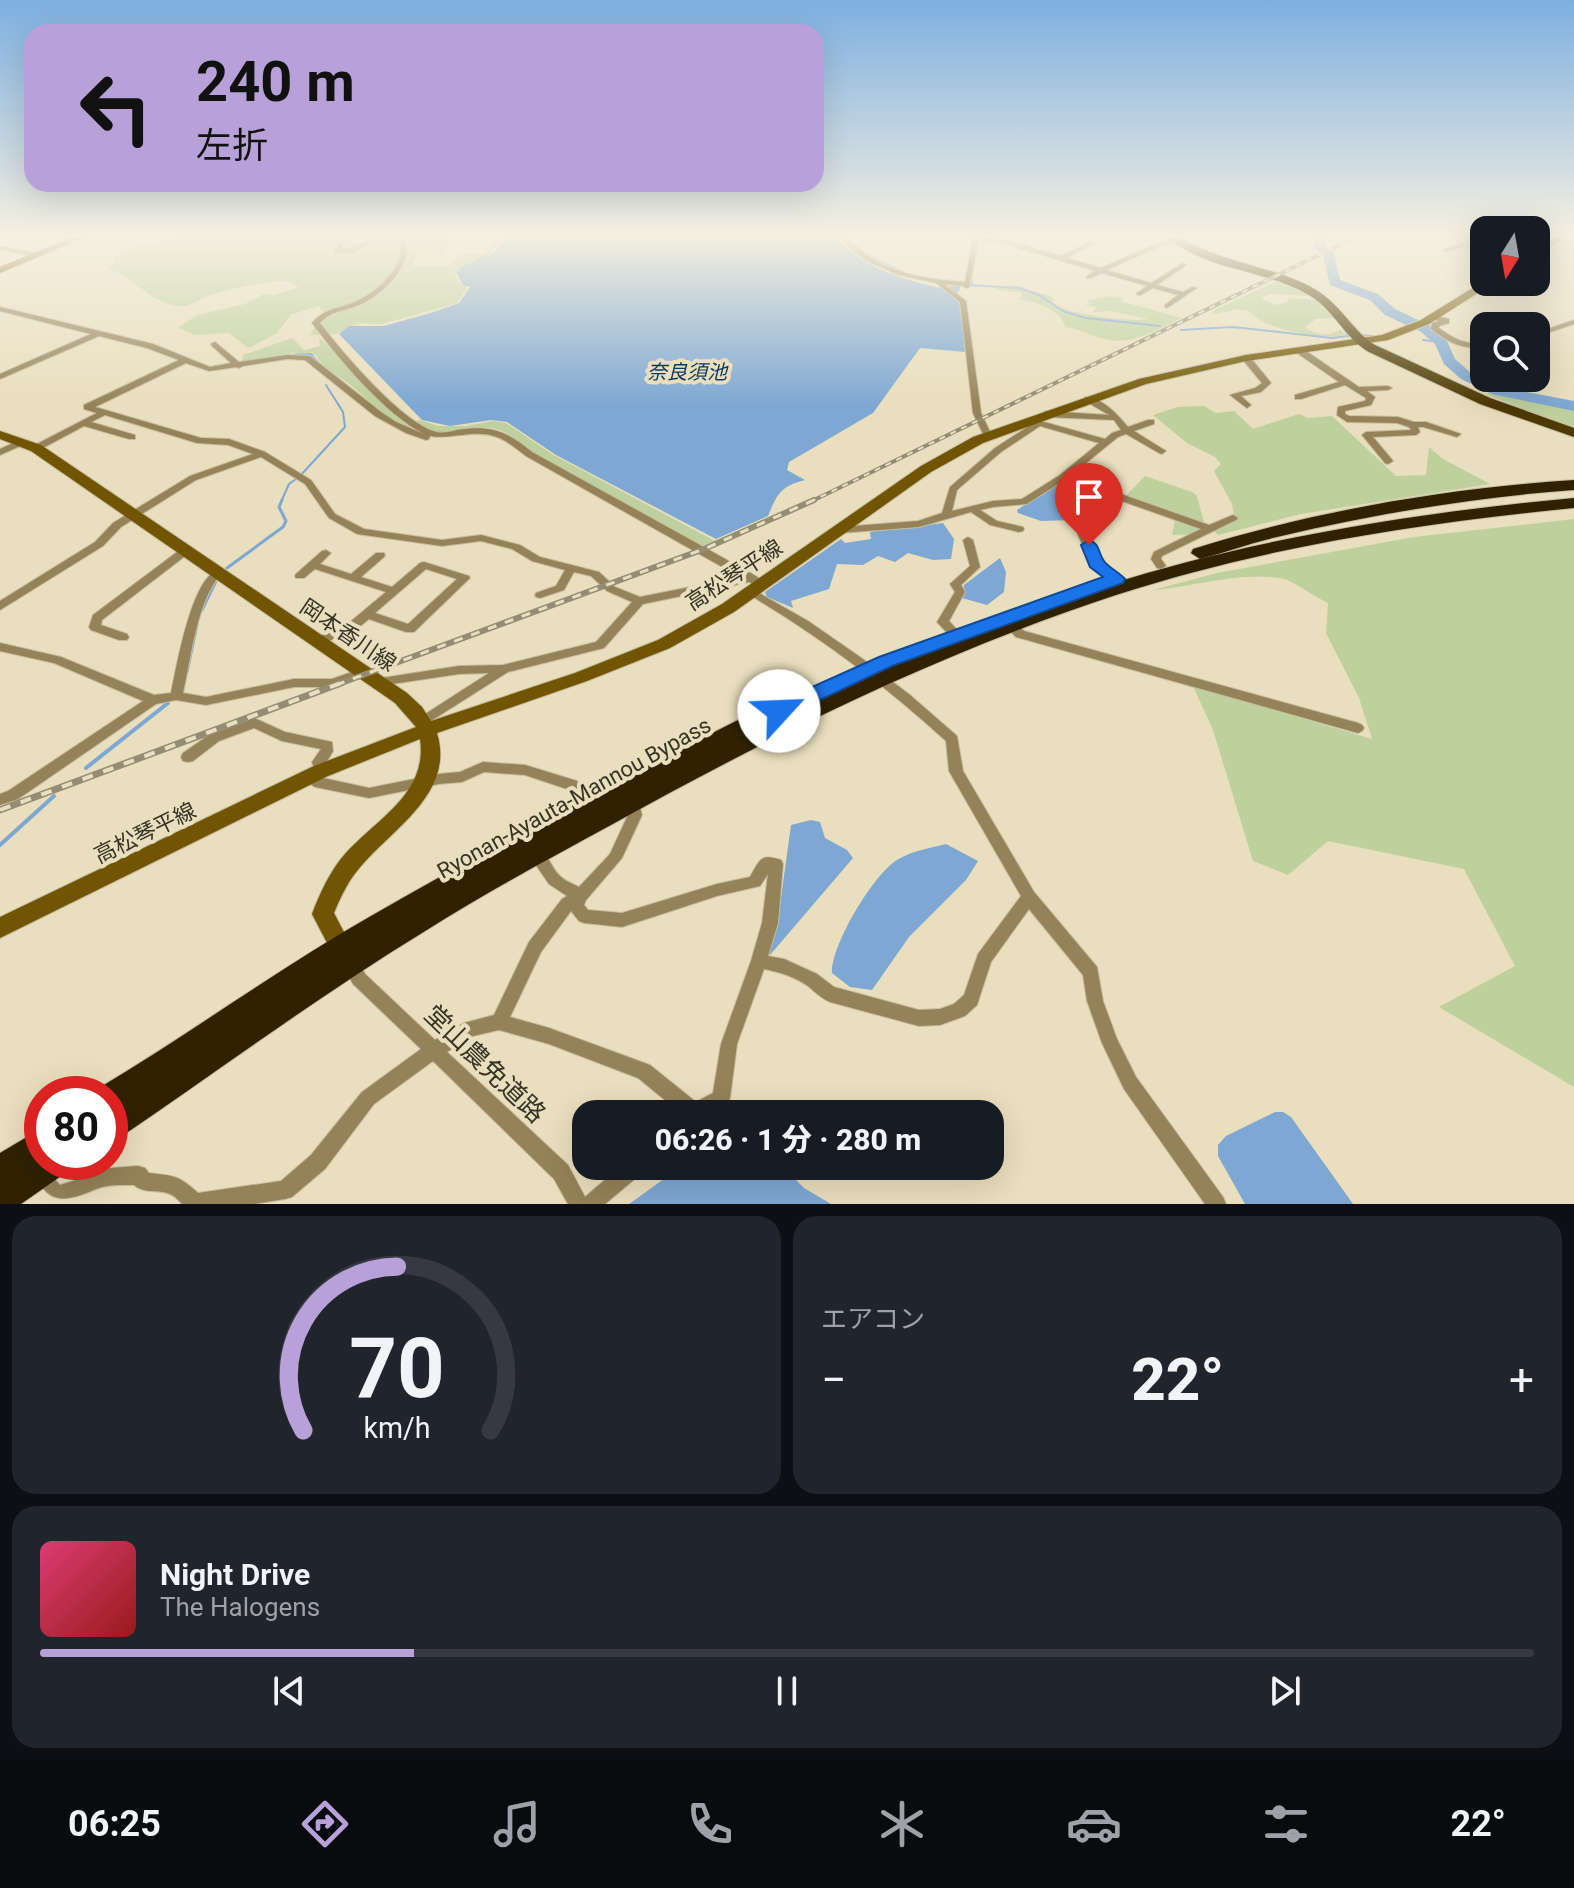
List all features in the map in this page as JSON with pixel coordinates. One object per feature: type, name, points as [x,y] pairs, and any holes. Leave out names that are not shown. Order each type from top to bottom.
[{"type":"highway","points":[[1177,564],[1247,537],[1320,521],[1492,493],[1574,485]]},
{"type":"highway","name":"Ryonan-Ayauta-Mannou Bypass","points":[[128,1088],[346,958],[688,769],[872,674],[1006,622],[1177,564],[1385,517],[1574,494]]},
{"type":"highway","name":"Ryonan-Ayauta-Mannou Bypass","points":[[1177,564],[1406,522],[1574,503]]},
{"type":"highway","points":[[1177,564],[1385,533],[1574,510]]},
{"type":"highway","name":"Ryonan-Ayauta-Mannou Bypass","points":[[128,1111],[346,958],[378,926],[586,808],[679,757],[956,635],[1006,622]]},
{"type":"highway","points":[[0,1175],[24,1167]]},
{"type":"highway","points":[[0,1198],[24,1178]]},
{"type":"main road","points":[[1313,293],[1332,305],[1362,343],[1485,401],[1574,433]]},
{"type":"main road","name":"高松琴平線","points":[[0,928],[315,774],[425,725],[651,649],[715,616],[755,585],[840,530],[934,463],[988,436],[1130,384],[1246,358],[1362,343],[1425,322],[1470,294]]},
{"type":"main road","name":"岡本香川線","points":[[0,435],[29,445],[379,682],[415,709],[425,725]]},
{"type":"main road","points":[[346,958],[324,920],[329,898],[353,860],[407,808],[424,782],[432,759],[425,725]]},
{"type":"street","points":[[375,293],[359,303],[324,314],[316,323],[328,340],[408,420],[421,430],[435,435]]},
{"type":"street","points":[[953,293],[958,296],[968,324],[977,413],[988,436]]},
{"type":"street","points":[[1177,293],[1184,295]]},
{"type":"street","points":[[1167,306],[1187,293]]},
{"type":"street","points":[[0,309],[150,346],[209,369],[287,357],[307,358],[397,428],[426,437],[483,429],[502,433],[529,454],[755,585],[952,739],[956,771],[1029,897],[1047,923],[1091,972],[1095,1001],[1110,1043],[1130,1083],[1216,1204]]},
{"type":"street","points":[[1425,322],[1446,321],[1435,325],[1435,329],[1454,343],[1470,347]]},
{"type":"street","points":[[1550,330],[1574,322]]},
{"type":"street","points":[[0,377],[99,333]]},
{"type":"street","points":[[215,344],[239,366]]},
{"type":"street","points":[[1300,351],[1332,371],[1336,379],[1371,397],[1368,403],[1341,409],[1341,415],[1347,419],[1398,420],[1457,434]]},
{"type":"street","points":[[1246,358],[1267,383],[1258,390],[1234,395],[1247,405]]},
{"type":"street","points":[[184,361],[87,407],[200,441],[229,442],[262,454],[308,482],[332,516],[361,532],[442,543],[481,538],[516,547],[536,559],[595,574],[611,589],[639,601],[755,585]]},
{"type":"street","points":[[1298,397],[1343,383]]},
{"type":"street","points":[[1357,390],[1388,388]]},
{"type":"street","points":[[1088,399],[1117,418],[1127,431],[1162,451]]},
{"type":"street","points":[[0,452],[29,445],[104,412]]},
{"type":"street","points":[[946,515],[953,489],[1038,420],[1117,418]]},
{"type":"street","points":[[1038,420],[1106,442]]},
{"type":"street","points":[[840,530],[919,524],[973,508],[1024,502],[1063,477],[1115,435],[1151,422]]},
{"type":"street","points":[[83,423],[132,437]]},
{"type":"street","points":[[1388,461],[1366,435],[1416,432],[1413,425]]},
{"type":"street","points":[[0,606],[99,544],[117,525],[193,478],[262,454]]},
{"type":"street","points":[[1063,477],[1207,528]]},
{"type":"street","points":[[1077,482],[1077,520],[1096,563],[1121,583]]},
{"type":"street","points":[[973,508],[984,520],[1019,529]]},
{"type":"street","points":[[1177,564],[1156,559],[1158,554],[1233,518]]},
{"type":"street","points":[[956,635],[943,622],[960,592],[955,584],[975,567],[968,540]]},
{"type":"street","points":[[123,637],[95,627],[97,618],[185,551]]},
{"type":"street","points":[[300,576],[326,553]]},
{"type":"street","points":[[355,576],[380,555]]},
{"type":"street","points":[[314,565],[393,591]]},
{"type":"street","points":[[318,642],[354,625],[424,565],[465,578],[410,629],[367,614]]},
{"type":"street","points":[[540,595],[560,588],[572,567]]},
{"type":"street","points":[[176,696],[194,616],[212,577],[217,573]]},
{"type":"street","points":[[379,682],[459,670],[503,669],[600,645],[639,601]]},
{"type":"street","points":[[1006,622],[1020,634],[1033,638],[1358,728]]},
{"type":"street","points":[[0,647],[57,660],[153,700]]},
{"type":"street","points":[[425,725],[503,669]]},
{"type":"street","points":[[0,800],[13,795],[153,700],[176,696],[206,701],[294,683],[333,683],[363,672]]},
{"type":"street","points":[[188,757],[214,738],[254,723],[282,736],[327,745],[315,774],[320,783],[369,793],[462,777],[483,767],[525,770],[572,785],[586,808]]},
{"type":"street","points":[[499,1022],[535,947],[567,904],[580,896],[615,858],[635,815],[632,800]]},
{"type":"street","points":[[536,854],[554,880],[580,896]]},
{"type":"street","points":[[580,896],[576,906],[584,916],[622,920],[717,890],[755,882],[767,862],[776,864],[770,923],[729,1044],[721,1098],[717,1100]]},
{"type":"street","points":[[759,961],[784,966],[811,979],[830,994],[919,1018],[940,1017],[959,1010],[971,1000],[984,959],[1029,897]]},
{"type":"street","name":"堂山農免道路","points":[[346,958],[359,979],[561,1172],[578,1204]]},
{"type":"street","points":[[128,1176],[138,1175],[144,1182],[175,1185],[195,1203],[285,1190],[318,1162],[368,1098],[434,1050],[470,1029],[499,1022],[549,1036],[644,1071],[678,1100]]},
{"type":"street","points":[[48,1180],[48,1187],[57,1195],[76,1190],[94,1180]]},
{"type":"street","points":[[591,1204],[619,1180]]},
{"type":"green space","points":[[147,293],[217,293],[180,306]]},
{"type":"green space","points":[[463,293],[457,303],[382,324],[359,323],[336,334],[310,335],[324,313],[319,306],[292,314],[276,334],[248,348],[229,333],[195,335],[178,328],[197,315],[245,304],[264,294]]},
{"type":"green space","points":[[1022,293],[1041,293],[1054,299],[1051,304],[1084,314],[1128,320],[1148,319],[1111,311],[1093,312],[1097,307],[1082,305],[1093,304],[1086,301],[1110,296],[1182,318],[1143,336],[1113,340],[1065,327],[1060,317],[1048,309],[1020,300]]},
{"type":"green space","points":[[1250,293],[1308,293],[1314,296],[1268,294],[1261,299],[1277,305],[1288,302],[1287,298],[1317,300],[1337,318],[1316,319],[1305,327],[1323,334],[1341,329],[1344,335],[1322,336],[1294,332],[1266,323],[1249,311],[1237,309],[1212,315],[1214,310]]},
{"type":"green space","points":[[319,337],[409,426],[427,435],[404,427],[384,414],[326,368],[316,355],[294,352],[242,364],[243,355],[292,338],[304,350],[320,346]]},
{"type":"green space","points":[[1489,392],[1574,408],[1574,430],[1486,394]]},
{"type":"green space","points":[[1204,406],[1216,413],[1234,411],[1253,429],[1299,414],[1308,418],[1332,416],[1396,476],[1426,475],[1429,447],[1443,459],[1490,484],[1301,514],[1218,535],[1213,530],[1235,520],[1232,504],[1214,471],[1221,464],[1215,457],[1187,443],[1153,415],[1178,407]]},
{"type":"green space","points":[[420,420],[438,426],[467,426],[492,421],[506,423],[552,454],[715,541],[703,546],[530,452],[513,437],[498,430],[484,428],[445,432],[431,430],[415,422]]},
{"type":"green space","points":[[1145,476],[1197,496],[1205,526],[1196,534],[1172,535],[1176,517],[1124,498]]},
{"type":"green space","points":[[1574,519],[1574,1087],[1439,1007],[1515,966],[1464,869],[1328,841],[1288,875],[1253,861],[1213,730],[1193,686],[1372,739],[1359,698],[1326,633],[1328,603],[1287,580],[1268,577],[1252,576],[1153,590],[1217,573],[1414,537]]},
{"type":"water","name":"奈良須池","points":[[466,293],[957,293],[952,295],[961,305],[965,352],[920,348],[873,413],[789,462],[787,470],[805,480],[781,492],[768,516],[716,539],[556,455],[507,422],[491,420],[450,426],[422,420],[339,334],[349,326],[384,326],[459,303]]},
{"type":"water","points":[[1062,481],[1074,484],[1073,520],[1041,521],[1018,513],[1017,510]]},
{"type":"water","points":[[943,523],[954,539],[951,559],[933,560],[908,553],[895,562],[878,556],[863,565],[837,564],[829,589],[791,601],[793,608],[767,597],[765,592],[841,539],[845,543],[871,539],[870,532]]},
{"type":"water","points":[[1000,558],[1006,572],[1004,592],[987,605],[962,598],[964,585]]},
{"type":"water","points":[[811,820],[820,822],[825,838],[847,850],[853,858],[770,955],[766,953],[777,927],[791,825]]},
{"type":"water","points":[[946,844],[978,861],[966,880],[909,937],[872,990],[850,987],[832,973],[834,961],[846,929],[866,895],[897,860]]},
{"type":"water","points":[[1275,1112],[1291,1117],[1353,1204],[1245,1204],[1218,1156],[1218,1145],[1226,1136]]},
{"type":"water","points":[[662,1180],[796,1180],[831,1204],[629,1204]]},
{"type":"waterway","points":[[1034,293],[1065,312],[1086,318],[1160,326]]},
{"type":"waterway","points":[[1364,293],[1374,297],[1390,312],[1426,329],[1441,342],[1449,361],[1466,376],[1497,391],[1574,406]]},
{"type":"waterway","points":[[1181,330],[1233,327],[1332,338],[1348,336],[1344,329]]},
{"type":"waterway","points":[[1360,335],[1377,337]]},
{"type":"waterway","points":[[1423,340],[1441,342]]},
{"type":"waterway","points":[[294,355],[311,354],[320,365]]},
{"type":"waterway","points":[[300,476],[345,427],[343,412],[326,385]]},
{"type":"waterway","points":[[281,502],[289,484],[296,479]]},
{"type":"waterway","points":[[227,568],[283,527],[286,521],[279,507],[282,500]]},
{"type":"waterway","points":[[202,610],[216,581]]},
{"type":"waterway","points":[[187,672],[197,625]]},
{"type":"waterway","points":[[86,768],[168,703]]},
{"type":"waterway","points":[[0,845],[54,796]]},
{"type":"railway","points":[[810,502],[1240,293]]},
{"type":"railway","points":[[336,685],[704,549],[814,500]]},
{"type":"railway","points":[[0,810],[341,683]]},
{"type":"route","points":[[779,711],[885,661],[1116,579],[1096,563],[1089,545]]}]
